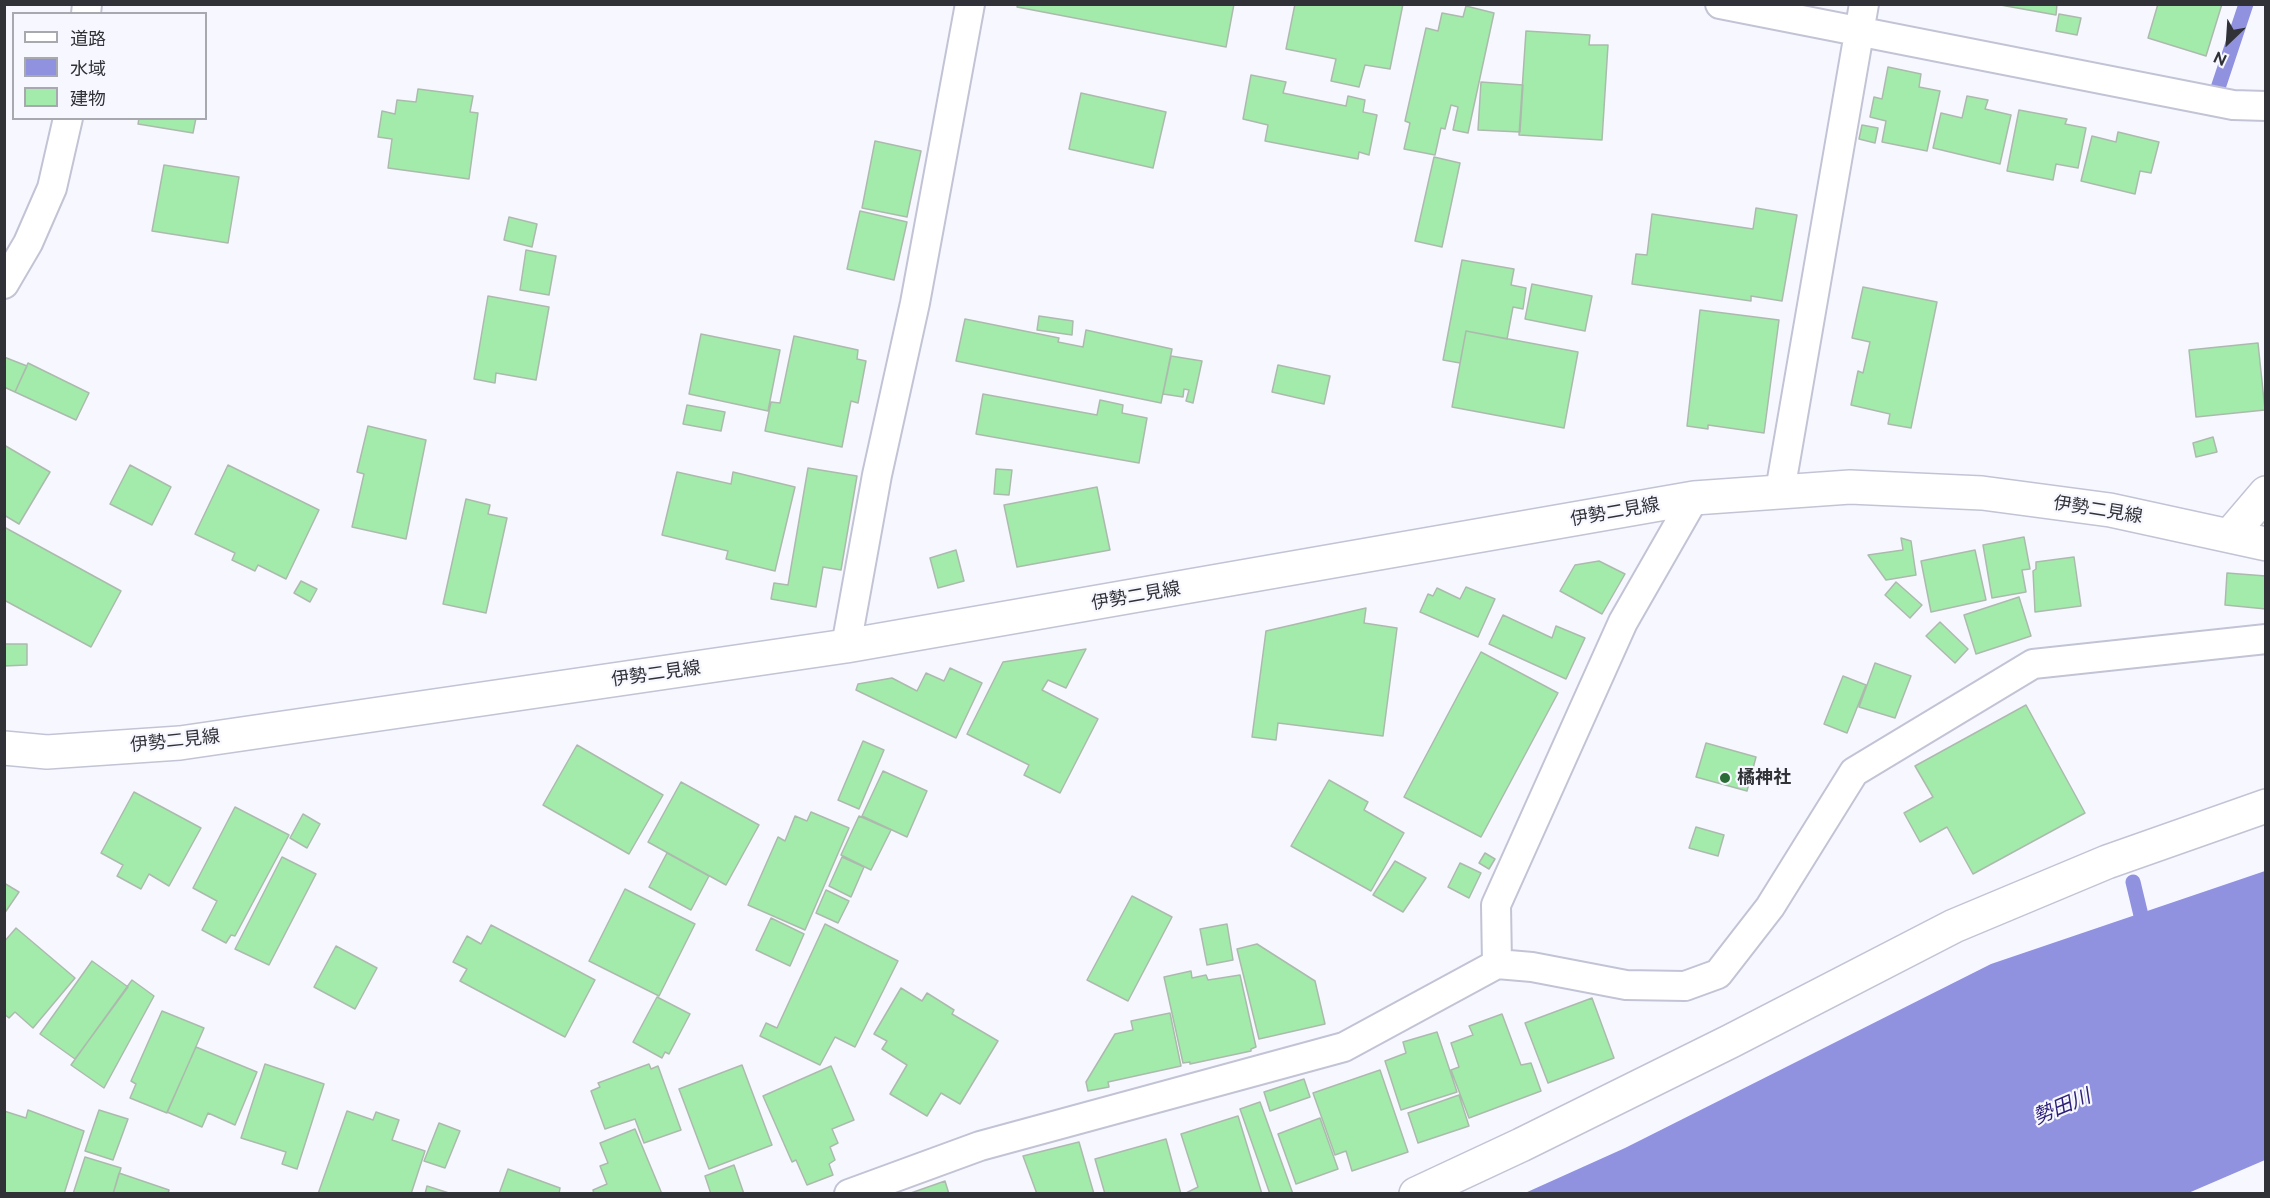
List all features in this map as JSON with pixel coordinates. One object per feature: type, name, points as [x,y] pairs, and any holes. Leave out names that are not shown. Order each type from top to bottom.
[{"type":"main road","name":"伊勢二見線","points":[[4,748],[47,752],[180,743],[846,646],[1694,498],[1850,487],[1982,492],[2110,510],[2265,543]]},
{"type":"main road","points":[[2231,534],[2265,493]]},
{"type":"main road","points":[[1416,1194],[1731,1041],[1954,926],[2107,862],[2265,806]]},
{"type":"lane","points":[[846,646],[877,475],[915,303],[970,4]]},
{"type":"lane","points":[[1720,4],[2233,105],[2265,106]]},
{"type":"lane","points":[[1780,491],[1864,4]]},
{"type":"lane","points":[[4,284],[28,243],[52,188],[68,120]]},
{"type":"lane","points":[[1497,964],[1496,905],[1623,622],[1694,498]]},
{"type":"lane","points":[[849,1194],[980,1146],[1344,1047],[1497,964],[1532,967],[1626,985],[1685,986],[1718,974],[1770,906],[1854,772],[2033,664],[2265,639]]},
{"type":"water","name":"勢田川","points":[[2265,871],[2265,1160],[2186,1194],[1525,1193],[1625,1148],[1991,964]]},
{"type":"building","points":[[1018,4],[1234,4],[1226,47],[1017,7]]},
{"type":"building","points":[[1295,4],[1403,4],[1390,69],[1365,65],[1359,87],[1331,81],[1336,59],[1286,49]]},
{"type":"building","points":[[1995,4],[2057,4],[2056,15]]},
{"type":"building","points":[[2158,4],[2222,4],[2206,56],[2148,38]]},
{"type":"building","points":[[1466,6],[1494,13],[1468,133],[1453,130],[1458,107],[1451,105],[1445,129],[1441,128],[1435,155],[1404,149],[1410,123],[1405,121],[1426,28],[1438,31],[1442,13],[1463,17]]},
{"type":"building","points":[[2059,14],[2081,18],[2077,35],[2056,31]]},
{"type":"building","points":[[1526,31],[1590,35],[1589,45],[1608,45],[1602,140],[1519,135]]},
{"type":"building","points":[[1888,67],[1921,74],[1919,87],[1940,91],[1927,151],[1882,142],[1886,121],[1870,117],[1874,97],[1882,99]]},
{"type":"building","points":[[1251,75],[1286,82],[1283,93],[1346,106],[1348,96],[1365,100],[1363,112],[1377,115],[1369,155],[1359,152],[1358,159],[1265,141],[1268,125],[1243,119]]},
{"type":"building","points":[[1481,82],[1523,85],[1520,132],[1478,130]]},
{"type":"building","points":[[418,89],[473,96],[470,112],[478,113],[469,179],[388,168],[392,139],[378,137],[382,111],[395,114],[397,100],[416,102]]},
{"type":"building","points":[[1081,93],[1166,112],[1153,168],[1069,149]]},
{"type":"building","points":[[1967,96],[1988,100],[1985,109],[2011,115],[2000,164],[1933,148],[1941,113],[1962,118]]},
{"type":"building","points":[[2019,110],[2067,119],[2065,124],[2086,128],[2078,168],[2056,164],[2053,180],[2007,171]]},
{"type":"building","points":[[139,120],[196,120],[193,133],[138,124]]},
{"type":"building","points":[[1862,125],[1878,128],[1875,143],[1859,139]]},
{"type":"building","points":[[2118,132],[2159,142],[2151,173],[2140,171],[2135,194],[2081,181],[2092,136],[2116,142]]},
{"type":"building","points":[[875,141],[921,151],[907,217],[862,208]]},
{"type":"building","points":[[1434,157],[1460,163],[1442,247],[1415,241]]},
{"type":"building","points":[[164,165],[239,177],[228,243],[152,231]]},
{"type":"building","points":[[1756,208],[1797,215],[1782,301],[1751,296],[1751,301],[1632,284],[1636,254],[1647,255],[1652,214],[1753,229]]},
{"type":"building","points":[[860,211],[907,222],[894,280],[847,269]]},
{"type":"building","points":[[509,217],[537,224],[532,247],[504,240]]},
{"type":"building","points":[[526,250],[556,256],[549,295],[520,290]]},
{"type":"building","points":[[1462,260],[1514,269],[1511,285],[1526,288],[1523,309],[1513,307],[1507,339],[1466,331],[1460,363],[1443,360]]},
{"type":"building","points":[[1532,284],[1592,296],[1585,331],[1525,319]]},
{"type":"building","points":[[1863,287],[1937,302],[1911,428],[1888,424],[1890,414],[1851,405],[1858,371],[1863,373],[1870,342],[1852,338]]},
{"type":"building","points":[[488,296],[549,307],[536,380],[496,373],[495,383],[474,379]]},
{"type":"building","points":[[1700,310],[1779,320],[1764,433],[1708,425],[1708,429],[1687,426]]},
{"type":"building","points":[[1039,316],[1073,321],[1072,335],[1037,330]]},
{"type":"building","points":[[965,319],[1059,338],[1058,342],[1083,347],[1086,330],[1172,349],[1161,403],[956,361]]},
{"type":"building","points":[[1466,331],[1578,352],[1564,428],[1452,407]]},
{"type":"building","points":[[701,334],[780,350],[768,411],[689,394]]},
{"type":"building","points":[[794,336],[858,350],[857,359],[866,361],[858,403],[851,401],[842,447],[765,431],[771,402],[780,403]]},
{"type":"building","points":[[2258,343],[2265,410],[2196,417],[2189,350]]},
{"type":"building","points":[[1171,356],[1202,361],[1193,403],[1186,401],[1189,390],[1184,389],[1183,397],[1163,394]]},
{"type":"building","points":[[4,357],[27,366],[15,392],[4,387]]},
{"type":"building","points":[[28,363],[89,393],[76,420],[15,392]]},
{"type":"building","points":[[1278,365],[1330,376],[1324,404],[1272,392]]},
{"type":"building","points":[[983,394],[1097,415],[1100,400],[1123,405],[1122,413],[1147,418],[1139,463],[976,434]]},
{"type":"building","points":[[687,405],[725,412],[721,431],[683,424]]},
{"type":"building","points":[[368,426],[426,440],[406,539],[352,527],[364,474],[357,472]]},
{"type":"building","points":[[2213,437],[2217,452],[2196,457],[2193,443]]},
{"type":"building","points":[[4,445],[50,472],[19,524],[4,515]]},
{"type":"building","points":[[130,465],[171,487],[152,525],[110,504]]},
{"type":"building","points":[[228,465],[319,510],[286,579],[258,565],[255,571],[232,560],[235,553],[195,534]]},
{"type":"building","points":[[808,468],[857,476],[841,570],[823,567],[816,607],[771,599],[774,583],[788,585]]},
{"type":"building","points":[[996,469],[1012,470],[1009,495],[994,494]]},
{"type":"building","points":[[677,472],[731,484],[733,472],[795,487],[775,571],[726,559],[728,551],[662,535]]},
{"type":"building","points":[[1097,487],[1110,550],[1017,567],[1004,505]]},
{"type":"building","points":[[466,499],[490,505],[488,514],[507,518],[486,613],[443,604]]},
{"type":"building","points":[[4,527],[121,591],[91,647],[4,600]]},
{"type":"building","points":[[2024,537],[2030,569],[2022,570],[2026,592],[1992,598],[1983,545]]},
{"type":"building","points":[[1901,538],[1911,541],[1916,575],[1886,580],[1868,555],[1903,550]]},
{"type":"building","points":[[956,550],[964,581],[938,588],[930,558]]},
{"type":"building","points":[[1975,550],[1986,600],[1931,612],[1921,561]]},
{"type":"building","points":[[2074,557],[2081,606],[2035,612],[2033,571],[2036,569],[2036,562]]},
{"type":"building","points":[[1599,561],[1625,574],[1602,614],[1560,591],[1575,565]]},
{"type":"building","points":[[2227,573],[2266,576],[2266,609],[2225,605]]},
{"type":"building","points":[[301,581],[317,589],[310,602],[294,593]]},
{"type":"building","points":[[1896,582],[1922,605],[1910,618],[1885,595]]},
{"type":"building","points":[[1466,587],[1495,599],[1478,637],[1420,612],[1428,594],[1433,596],[1437,588],[1460,599]]},
{"type":"building","points":[[2019,597],[2031,636],[1976,654],[1964,615]]},
{"type":"building","points":[[1366,608],[1364,623],[1397,628],[1383,736],[1278,723],[1276,740],[1252,737],[1266,631]]},
{"type":"building","points":[[1503,615],[1552,638],[1556,626],[1585,638],[1566,679],[1489,644]]},
{"type":"building","points":[[1940,622],[1968,649],[1955,663],[1926,636]]},
{"type":"building","points":[[4,644],[27,644],[27,665],[4,666]]},
{"type":"building","points":[[1086,649],[1066,688],[1048,680],[1042,690],[1098,719],[1060,793],[1024,775],[1029,765],[967,734],[1003,662]]},
{"type":"building","points":[[1481,652],[1558,693],[1481,837],[1404,797]]},
{"type":"building","points":[[1875,663],[1911,676],[1895,718],[1859,707]]},
{"type":"building","points":[[950,668],[982,683],[956,738],[856,690],[858,684],[892,678],[917,691],[926,673],[944,681]]},
{"type":"building","points":[[1843,676],[1866,685],[1847,733],[1824,724]]},
{"type":"building","points":[[2026,705],[2085,813],[1973,874],[1947,827],[1920,842],[1904,813],[1933,797],[1915,766]]},
{"type":"building","points":[[863,741],[884,750],[859,809],[838,800]]},
{"type":"building","points":[[1706,743],[1756,757],[1747,791],[1696,777]]},
{"type":"building","points":[[577,745],[663,795],[629,854],[543,805]]},
{"type":"building","points":[[883,771],[927,791],[907,837],[862,816]]},
{"type":"building","points":[[1329,780],[1368,802],[1364,810],[1404,833],[1371,891],[1291,846]]},
{"type":"building","points":[[681,782],[759,825],[726,885],[648,842]]},
{"type":"building","points":[[134,792],[201,828],[169,886],[149,874],[141,889],[117,876],[123,865],[101,853]]},
{"type":"building","points":[[235,807],[289,835],[235,936],[231,935],[226,943],[202,930],[217,901],[193,888]]},
{"type":"building","points":[[811,812],[849,828],[805,930],[748,905],[778,837],[785,841],[795,816],[807,821]]},
{"type":"building","points":[[303,814],[320,824],[307,848],[290,838]]},
{"type":"building","points":[[859,816],[891,830],[871,870],[841,855]]},
{"type":"building","points":[[1696,827],[1724,835],[1718,856],[1689,848]]},
{"type":"building","points":[[667,853],[709,876],[691,910],[649,887]]},
{"type":"building","points":[[1485,853],[1495,859],[1489,869],[1479,863]]},
{"type":"building","points":[[282,857],[316,874],[269,965],[235,949]]},
{"type":"building","points":[[842,857],[864,867],[851,897],[829,886]]},
{"type":"building","points":[[1395,861],[1426,878],[1403,912],[1373,895]]},
{"type":"building","points":[[1460,863],[1481,873],[1469,898],[1448,887]]},
{"type":"building","points":[[4,883],[19,892],[4,914]]},
{"type":"building","points":[[625,889],[695,924],[659,996],[589,961]]},
{"type":"building","points":[[826,890],[849,901],[838,923],[816,913]]},
{"type":"building","points":[[1132,896],[1172,917],[1128,1001],[1087,980]]},
{"type":"building","points":[[771,918],[804,934],[790,966],[756,950]]},
{"type":"building","points":[[825,924],[898,961],[855,1047],[835,1037],[820,1065],[760,1036],[766,1023],[777,1028]]},
{"type":"building","points":[[1227,924],[1233,960],[1207,965],[1200,929]]},
{"type":"building","points":[[491,925],[595,980],[565,1037],[460,981],[467,969],[453,962],[467,936],[481,944]]},
{"type":"building","points":[[16,928],[75,978],[33,1028],[15,1012],[9,1018],[4,1014],[4,942]]},
{"type":"building","points":[[1257,944],[1315,981],[1325,1024],[1259,1039],[1237,949]]},
{"type":"building","points":[[336,946],[377,968],[355,1009],[314,987]]},
{"type":"building","points":[[92,961],[128,987],[75,1059],[40,1034]]},
{"type":"building","points":[[1191,971],[1192,978],[1206,975],[1208,980],[1240,975],[1256,1047],[1251,1051],[1190,1064],[1190,1062],[1183,1063],[1164,977]]},
{"type":"building","points":[[132,980],[154,996],[104,1088],[71,1065]]},
{"type":"building","points":[[901,988],[922,1001],[927,993],[954,1010],[952,1014],[998,1041],[960,1104],[941,1093],[927,1116],[890,1094],[907,1065],[882,1049],[887,1041],[874,1034]]},
{"type":"building","points":[[657,997],[690,1014],[669,1054],[665,1052],[662,1058],[633,1042]]},
{"type":"building","points":[[1592,998],[1614,1058],[1548,1083],[1525,1023]]},
{"type":"building","points":[[162,1011],[204,1028],[167,1113],[130,1098],[136,1084],[131,1081]]},
{"type":"building","points":[[1170,1013],[1181,1066],[1108,1082],[1109,1087],[1088,1091],[1086,1082],[1115,1034],[1133,1030],[1131,1021]]},
{"type":"building","points":[[1502,1014],[1521,1065],[1531,1063],[1541,1091],[1469,1118],[1451,1070],[1459,1067],[1451,1043],[1473,1035],[1469,1026]]},
{"type":"building","points":[[1437,1032],[1457,1092],[1401,1110],[1385,1061],[1406,1053],[1403,1042]]},
{"type":"building","points":[[196,1047],[257,1072],[235,1125],[208,1113],[202,1127],[167,1112]]},
{"type":"building","points":[[265,1064],[324,1084],[297,1169],[282,1164],[286,1152],[241,1138]]},
{"type":"building","points":[[649,1064],[651,1069],[658,1066],[681,1130],[644,1143],[635,1119],[605,1129],[591,1091],[600,1087],[598,1083]]},
{"type":"building","points":[[742,1065],[772,1145],[709,1169],[679,1089]]},
{"type":"building","points":[[831,1066],[854,1120],[832,1129],[838,1143],[830,1147],[835,1160],[829,1164],[833,1175],[807,1185],[796,1160],[792,1162],[763,1096]]},
{"type":"building","points":[[1380,1070],[1408,1152],[1352,1171],[1346,1151],[1335,1155],[1313,1093]]},
{"type":"building","points":[[1304,1079],[1310,1097],[1270,1111],[1264,1092]]},
{"type":"building","points":[[1459,1095],[1469,1126],[1418,1143],[1408,1113]]},
{"type":"building","points":[[1260,1102],[1293,1194],[1270,1194],[1240,1109]]},
{"type":"building","points":[[28,1110],[84,1131],[64,1194],[4,1194],[4,1111],[26,1118]]},
{"type":"building","points":[[99,1110],[128,1119],[113,1160],[85,1151]]},
{"type":"building","points":[[347,1111],[373,1120],[376,1112],[399,1120],[392,1140],[425,1151],[411,1194],[318,1194]]},
{"type":"building","points":[[1238,1116],[1262,1194],[1184,1194],[1198,1187],[1181,1134]]},
{"type":"building","points":[[1320,1118],[1338,1169],[1296,1184],[1278,1134]]},
{"type":"building","points":[[439,1123],[460,1131],[445,1168],[424,1161]]},
{"type":"building","points":[[635,1129],[662,1194],[594,1194],[593,1190],[607,1184],[600,1166],[608,1163],[600,1143]]},
{"type":"building","points":[[1166,1139],[1181,1194],[1105,1194],[1095,1159]]},
{"type":"building","points":[[1079,1142],[1094,1194],[1037,1194],[1023,1156]]},
{"type":"building","points":[[85,1157],[121,1168],[113,1194],[73,1194]]},
{"type":"building","points":[[734,1165],[744,1194],[711,1194],[705,1176]]},
{"type":"building","points":[[508,1169],[560,1188],[559,1194],[499,1194]]},
{"type":"building","points":[[119,1173],[169,1190],[168,1194],[113,1194]]},
{"type":"building","points":[[945,1181],[949,1194],[908,1194]]},
{"type":"building","points":[[427,1186],[452,1194],[425,1194]]},
{"type":"waterway","points":[[2217,91],[2246,4]]},
{"type":"waterway","points":[[2133,882],[2145,932]]},
{"type":"place","name":"橘神社","points":[[1725,778]]}]
